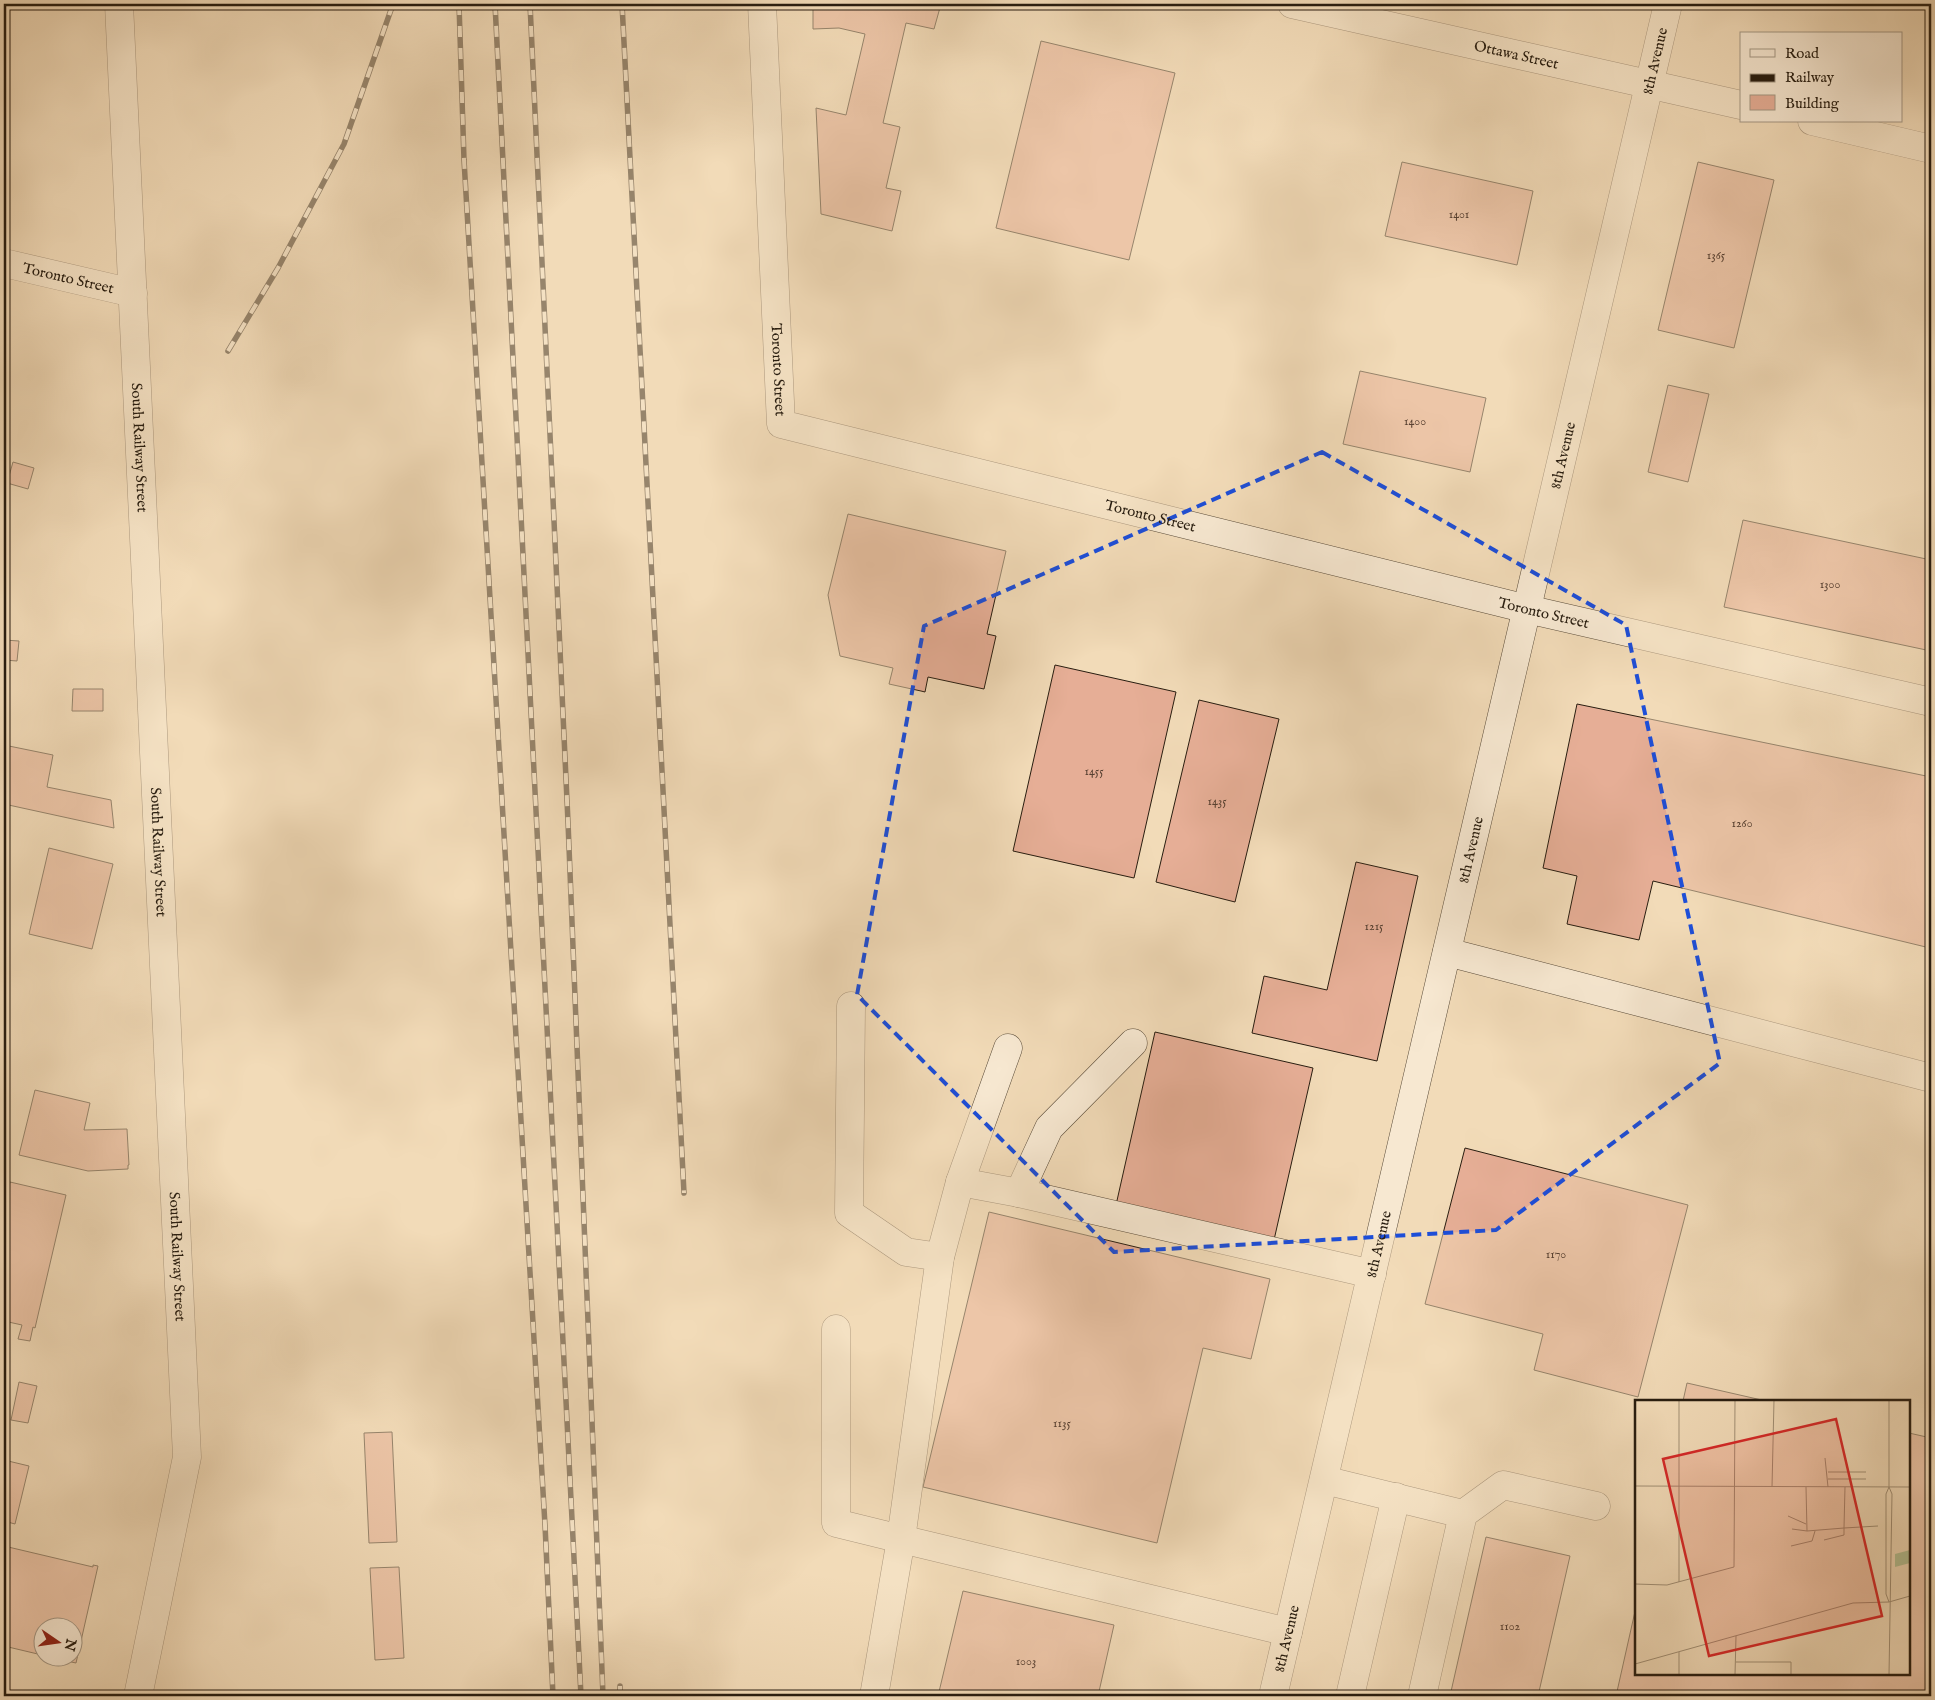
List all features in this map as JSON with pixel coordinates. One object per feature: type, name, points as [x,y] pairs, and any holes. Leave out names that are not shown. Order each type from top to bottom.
[{"type":"street","name":"South Railway Street","points":[[119,4],[187,1456],[138,1696]]},
{"type":"street","name":"Toronto Street","points":[[762,4],[781,424],[1527,609],[1931,702]]},
{"type":"street","name":"Ottawa Street","points":[[1292,4],[1740,105]]},
{"type":"street","name":"8th Avenue","points":[[1273,1696],[1668,4]]},
{"type":"street","points":[[1816,122],[1931,149]]},
{"type":"street","name":"Toronto Street","points":[[4,263],[134,294]]},
{"type":"street","points":[[1447,952],[1931,1078]]},
{"type":"street","points":[[851,1006],[849,1213],[906,1252],[940,1257]]},
{"type":"street","points":[[1019,1193],[1049,1128],[1133,1043]]},
{"type":"street","points":[[874,1696],[901,1540],[940,1257],[960,1182],[1008,1048]]},
{"type":"street","points":[[960,1182],[1019,1193],[1372,1274]]},
{"type":"street","points":[[836,1329],[836,1523],[1288,1632]]},
{"type":"street","points":[[1324,1480],[1463,1514]]},
{"type":"street","points":[[1422,1696],[1463,1514],[1503,1485],[1596,1506]]},
{"type":"street","points":[[1350,1696],[1396,1497]]},
{"type":"highlighted area","points":[[1322,452],[1626,625],[1720,1063],[1496,1230],[1114,1252],[857,995],[924,626]]},
{"type":"building","points":[[813,4],[941,4],[934,29],[906,23],[883,123],[900,127],[886,188],[901,191],[892,231],[821,214],[816,108],[846,115],[865,34],[839,28],[813,29]]},
{"type":"building","points":[[1041,41],[1175,73],[1129,260],[996,228]]},
{"type":"building","points":[[1402,162],[1533,191],[1517,265],[1385,236]]},
{"type":"building","points":[[1698,162],[1774,180],[1734,348],[1658,330]]},
{"type":"building","points":[[1360,371],[1486,398],[1470,472],[1343,444]]},
{"type":"building","points":[[1668,385],[1709,394],[1688,482],[1648,472]]},
{"type":"building","points":[[13,462],[34,468],[28,489],[7,483]]},
{"type":"building","points":[[848,514],[1006,551],[987,634],[996,636],[984,689],[928,677],[925,692],[889,684],[893,668],[840,656],[828,595]]},
{"type":"building","points":[[1743,520],[1931,560],[1931,651],[1724,607]]},
{"type":"building","points":[[4,640],[19,641],[17,661],[4,660]]},
{"type":"building","points":[[1055,665],[1176,692],[1134,878],[1013,851]]},
{"type":"building","points":[[73,689],[103,689],[103,711],[72,711]]},
{"type":"building","points":[[1199,700],[1279,719],[1235,902],[1156,882]]},
{"type":"building","points":[[1577,704],[1931,777],[1930,948],[1653,881],[1639,940],[1567,924],[1577,876],[1543,868]]},
{"type":"building","points":[[4,745],[53,755],[47,787],[111,800],[114,828],[4,804]]},
{"type":"building","points":[[49,848],[113,864],[92,949],[29,934]]},
{"type":"building","points":[[1356,862],[1418,876],[1377,1061],[1252,1033],[1264,976],[1327,990]]},
{"type":"building","points":[[1155,1032],[1313,1068],[1274,1240],[1116,1205]]},
{"type":"building","points":[[35,1090],[90,1103],[84,1130],[127,1129],[128,1169],[88,1171],[19,1155]]},
{"type":"building","points":[[1465,1148],[1688,1205],[1638,1397],[1534,1370],[1543,1334],[1425,1304]]},
{"type":"building","points":[[10,1182],[66,1195],[35,1328],[33,1327],[30,1341],[18,1339],[22,1325],[4,1321],[4,1210]]},
{"type":"building","points":[[989,1212],[1270,1279],[1251,1359],[1203,1348],[1157,1543],[923,1487]]},
{"type":"building","points":[[19,1382],[37,1386],[28,1423],[11,1420]]},
{"type":"building","points":[[1687,1383],[1762,1400],[1683,1400]]},
{"type":"building","points":[[392,1432],[397,1542],[369,1543],[364,1433]]},
{"type":"building","points":[[1910,1433],[1931,1438],[1931,1696],[1616,1696],[1635,1611],[1635,1675],[1910,1675]]},
{"type":"building","points":[[4,1460],[29,1466],[15,1524],[4,1521]]},
{"type":"building","points":[[1486,1537],[1570,1556],[1538,1696],[1450,1696]]},
{"type":"building","points":[[4,1546],[93,1567],[93,1565],[98,1566],[82,1637],[82,1618],[32,1618],[32,1653],[4,1646]]},
{"type":"building","points":[[399,1567],[404,1658],[375,1660],[370,1568]]},
{"type":"building","points":[[963,1591],[1114,1625],[1098,1696],[938,1696]]},
{"type":"railway","points":[[228,351],[278,268],[344,144],[393,4]]},
{"type":"railway","points":[[459,4],[464,160],[545,1525],[553,1696]]},
{"type":"railway","points":[[495,4],[581,1696]]},
{"type":"railway","points":[[530,4],[568,822],[603,1696]]},
{"type":"railway","points":[[622,4],[684,1193]]},
{"type":"railway","points":[[620,1686],[620,1696]]}]
